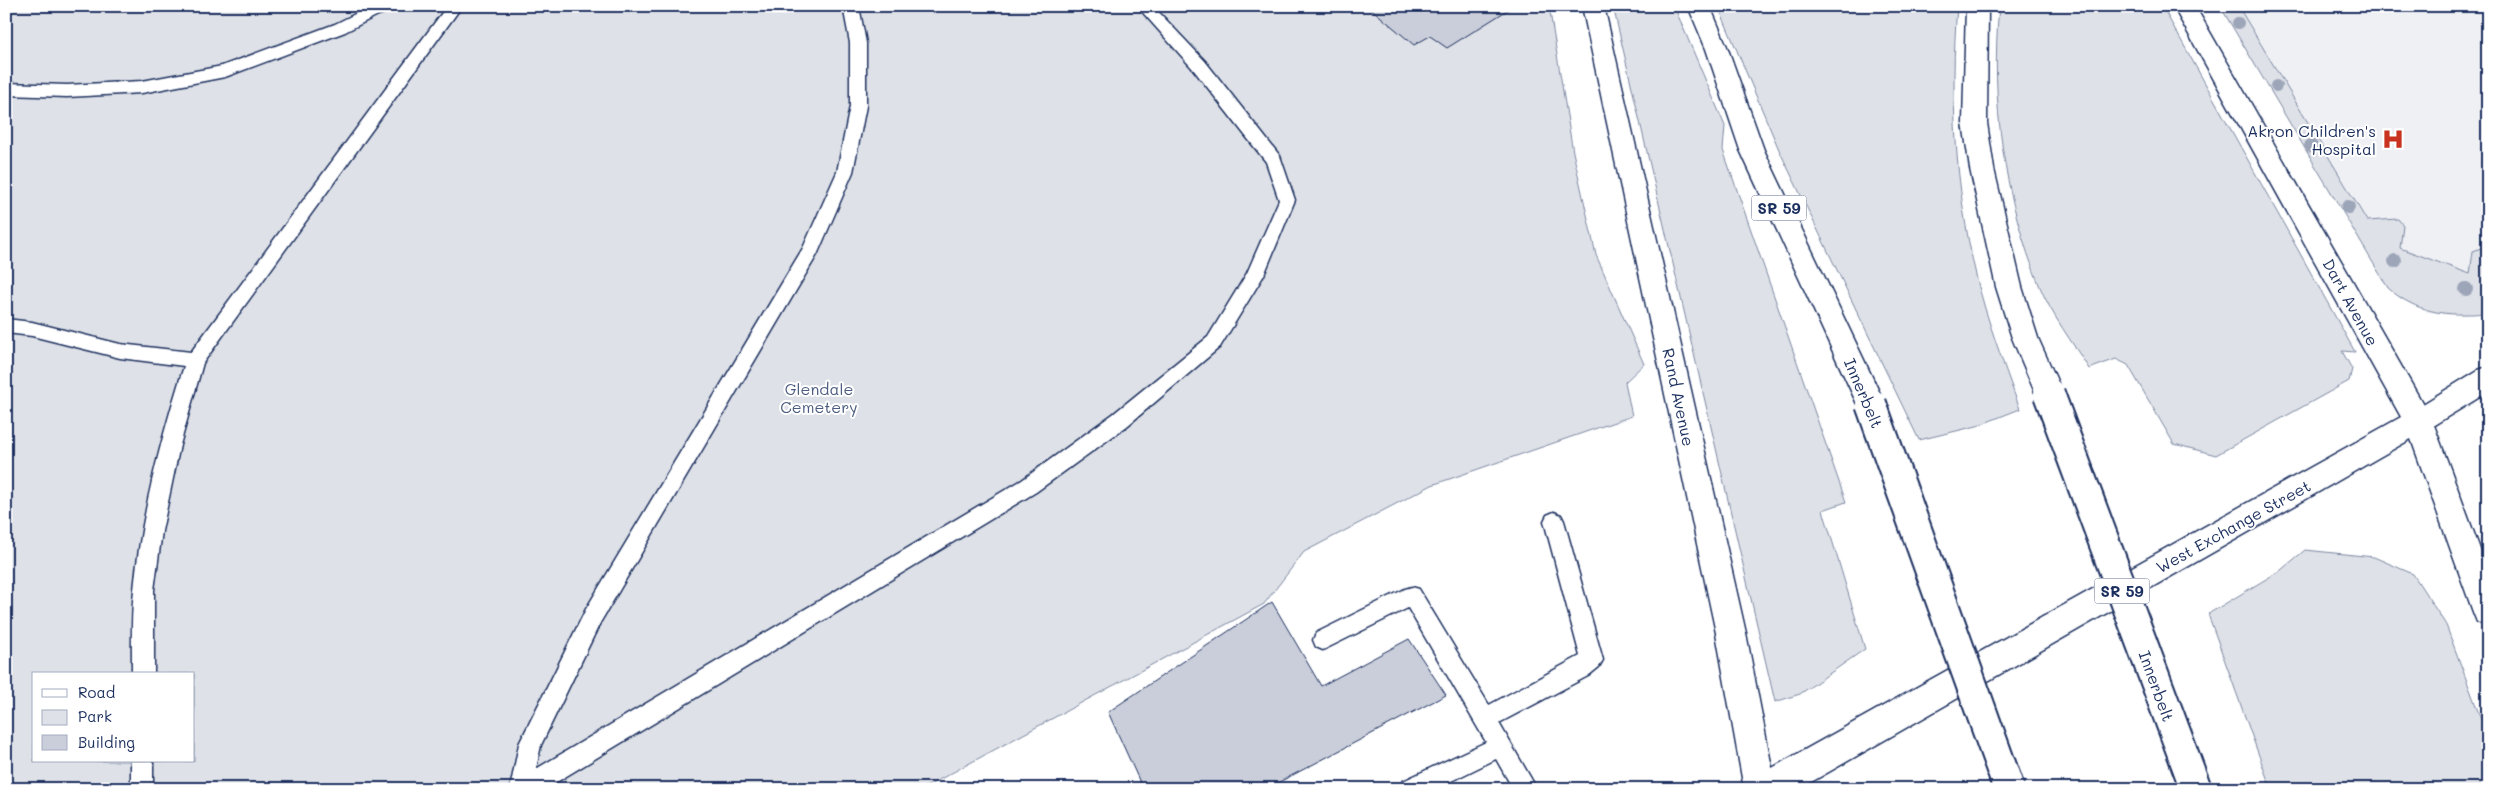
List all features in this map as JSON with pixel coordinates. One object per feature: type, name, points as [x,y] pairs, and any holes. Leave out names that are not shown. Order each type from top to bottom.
[{"type":"main road","name":"Rand Avenue","points":[[1593,6],[1731,633],[1760,789]]},
{"type":"main road","name":"Innerbelt","points":[[1699,6],[1718,49],[1752,150],[1871,404],[2009,789]]},
{"type":"main road","name":"Innerbelt","points":[[1977,6],[1975,123],[1982,169],[2009,287],[2025,338],[2049,394],[2196,789]]},
{"type":"main road","name":"Dart Avenue","points":[[2184,6],[2418,421],[2488,612]]},
{"type":"main road","name":"West Exchange Street","points":[[1767,789],[2418,421],[2488,378]]},
{"type":"lane","points":[[6,89],[67,91],[142,87],[225,71],[340,28],[373,11],[389,6]]},
{"type":"lane","points":[[143,672],[144,592],[152,524],[176,421],[195,360],[454,6]]},
{"type":"lane","points":[[523,789],[530,744],[593,616],[811,250],[845,172],[858,106],[858,43],[850,6]]},
{"type":"lane","points":[[523,789],[1029,486],[1120,420],[1214,342],[1255,275],[1287,200],[1274,160],[1199,65],[1144,6]]},
{"type":"lane","points":[[6,326],[32,329],[120,351],[195,360]]},
{"type":"lane","points":[[1484,719],[1580,669],[1592,660],[1554,521]]},
{"type":"lane","points":[[1323,640],[1412,596],[1526,789]]},
{"type":"lane","points":[[1411,789],[1500,746]]},
{"type":"lane","points":[[142,762],[142,789]]},
{"type":"shaded area","name":"Akron Children's Hospital","points":[[2220,6],[2488,6],[2488,311],[2447,315],[2428,312],[2401,299],[2388,288]]},
{"type":"green space","name":"Glendale Cemetery","points":[[6,6],[1549,6],[1573,152],[1596,255],[1644,364],[1625,382],[1632,416],[1432,485],[1304,552],[1264,604],[922,789],[6,789]]},
{"type":"green space","points":[[1613,6],[1674,6],[1725,126],[1723,150],[1846,502],[1823,510],[1865,649],[1800,694],[1775,702]]},
{"type":"green space","points":[[1718,6],[1957,6],[1954,107],[1963,208],[1980,292],[2020,409],[1977,426],[1919,440],[1780,152]]},
{"type":"green space","points":[[1999,6],[2162,6],[2355,352],[2342,351],[2352,369],[2349,381],[2216,455],[2174,444],[2128,365],[2116,359],[2089,369],[2056,318],[2040,287],[2017,219],[2003,149],[1999,114],[1997,42]]},
{"type":"green space","points":[[2220,6],[2238,6],[2367,221],[2398,219],[2403,225],[2400,248],[2470,274],[2473,251],[2481,248],[2488,251],[2488,311],[2471,314],[2435,312],[2406,301],[2388,288]]},
{"type":"green space","points":[[2305,550],[2374,557],[2413,574],[2446,625],[2488,738],[2488,789],[2271,789],[2208,614],[2281,570]]},
{"type":"building","points":[[1368,6],[1514,6],[1447,48],[1430,36],[1414,45]]},
{"type":"building","points":[[1272,602],[1321,686],[1409,639],[1446,695],[1266,789],[1143,789],[1108,712]]},
{"type":"place","name":"Akron Children's Hospital","points":[[2393,139]]}]
